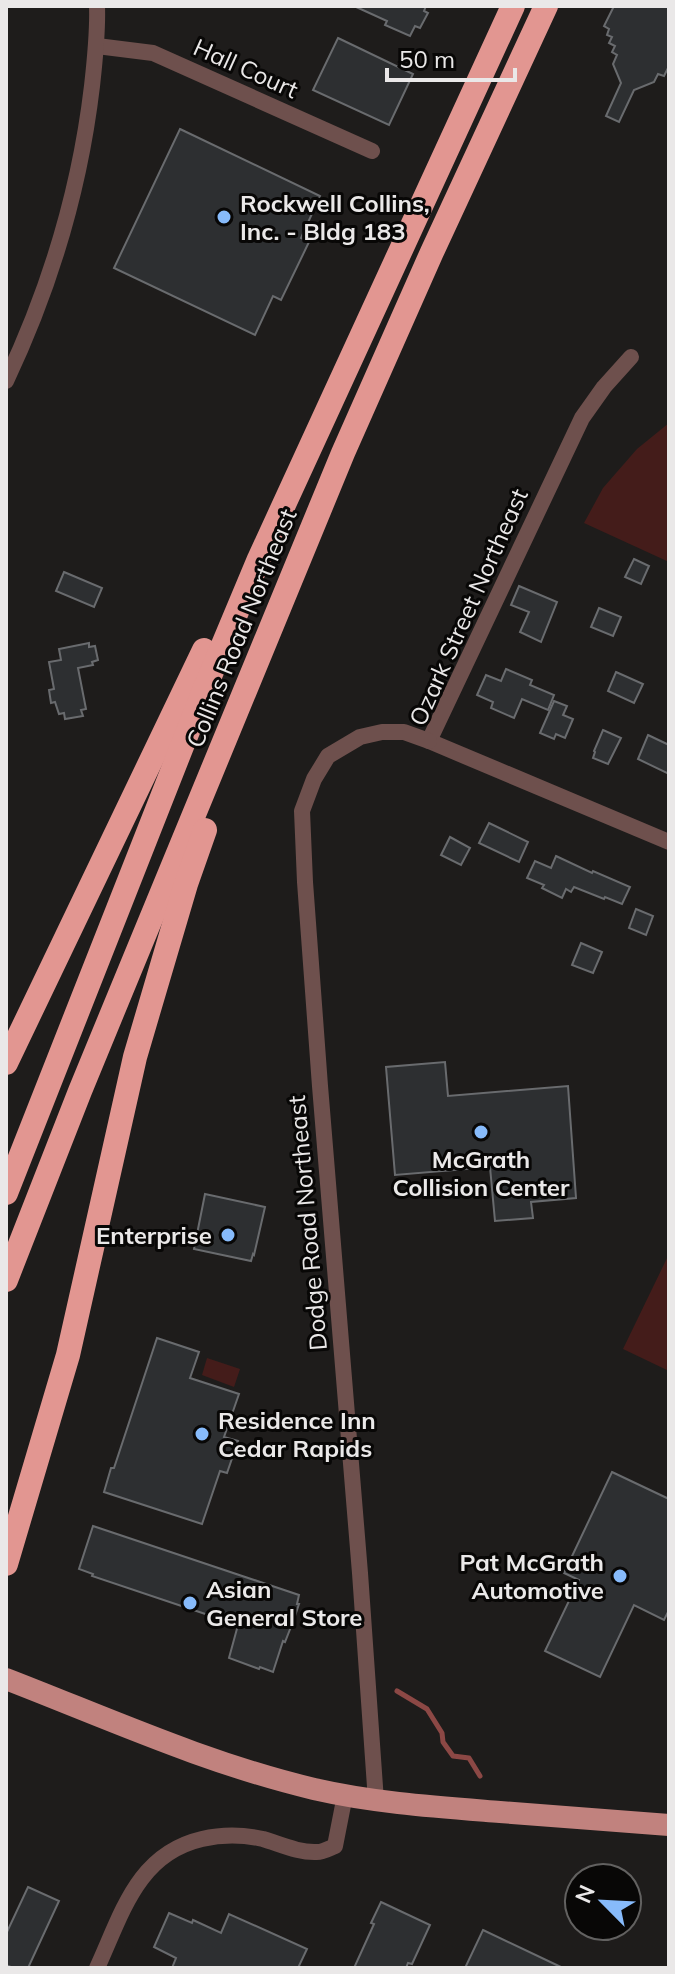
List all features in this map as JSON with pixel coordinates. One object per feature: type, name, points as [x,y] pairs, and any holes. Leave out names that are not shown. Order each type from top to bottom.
[{"type":"highway","name":"Collins Road Northeast","points":[[6,1193],[259,559],[513,6]]},
{"type":"highway","name":"Collins Road Northeast","points":[[6,1280],[80,1091],[343,453],[546,6]]},
{"type":"highway","points":[[6,1564],[68,1355],[135,1057],[177,911],[244,717],[343,453]]},
{"type":"highway","points":[[6,1063],[211,637],[259,559]]},
{"type":"main road","points":[[6,1679],[210,1758],[345,1795],[421,1806],[669,1825]]},
{"type":"street","points":[[6,381],[54,263],[73,198],[88,121],[97,46],[97,6]]},
{"type":"street","name":"Hall Court","points":[[97,46],[153,53],[372,151]]},
{"type":"street","name":"Ozark Street Northeast","points":[[631,357],[582,418],[429,741],[669,842]]},
{"type":"street","name":"Dodge Road Northeast","points":[[376,1801],[302,811],[314,779],[328,756],[360,737],[382,732],[404,732],[429,741]]},
{"type":"street","points":[[97,1968],[132,1892],[147,1869],[169,1851],[193,1841],[224,1834],[259,1838],[318,1853],[335,1846],[345,1795]]},
{"type":"shaded area","points":[[669,423],[669,562],[584,523],[603,488],[637,449]]},
{"type":"shaded area","points":[[669,1254],[669,1371],[623,1349]]},
{"type":"shaded area","points":[[207,1358],[240,1369],[234,1387],[202,1375]]},
{"type":"building","points":[[354,6],[426,6],[424,11],[428,13],[420,28],[415,26],[410,36]]},
{"type":"building","points":[[614,6],[669,6],[669,66],[664,76],[658,74],[654,82],[634,90],[619,122],[606,116],[621,83],[613,64],[617,55],[612,52],[615,46],[609,43],[612,37],[607,35],[609,29],[604,26]]},
{"type":"building","points":[[338,38],[413,74],[389,125],[313,90]]},
{"type":"building","name":"Rockwell Collins, Inc. - Bldg 183","points":[[180,129],[320,196],[301,238],[309,242],[281,300],[273,296],[255,335],[114,268]]},
{"type":"building","points":[[634,559],[649,566],[641,584],[625,577]]},
{"type":"building","points":[[64,572],[102,588],[94,607],[56,591]]},
{"type":"building","points":[[519,586],[557,602],[541,642],[520,632],[529,612],[511,605]]},
{"type":"building","points":[[599,608],[621,617],[613,636],[591,627]]},
{"type":"building","points":[[89,643],[89,647],[95,646],[98,660],[92,662],[93,665],[78,668],[86,709],[81,710],[83,716],[65,719],[64,713],[59,714],[55,702],[51,703],[49,690],[54,689],[49,662],[61,660],[59,649]]},
{"type":"building","points":[[506,669],[532,680],[530,685],[554,695],[548,710],[522,699],[514,718],[491,708],[493,702],[477,695],[486,675],[501,681]]},
{"type":"building","points":[[616,672],[643,684],[634,703],[608,691]]},
{"type":"building","points":[[554,701],[567,706],[563,715],[573,719],[565,738],[556,734],[554,739],[540,733]]},
{"type":"building","points":[[603,730],[621,738],[608,764],[593,758]]},
{"type":"building","points":[[648,735],[669,745],[669,774],[638,759]]},
{"type":"building","points":[[489,823],[528,842],[519,862],[479,843]]},
{"type":"building","points":[[450,837],[470,848],[461,865],[441,855]]},
{"type":"building","points":[[556,856],[630,887],[622,904],[574,887],[571,892],[566,889],[562,898],[527,878],[535,861],[551,868]]},
{"type":"building","points":[[636,909],[653,916],[646,935],[629,928]]},
{"type":"building","points":[[581,943],[602,952],[593,973],[572,965]]},
{"type":"building","name":"McGrath Collision Center","points":[[445,1062],[448,1096],[568,1086],[576,1198],[531,1202],[533,1218],[495,1221],[490,1167],[395,1175],[386,1067]]},
{"type":"building","name":"Enterprise","points":[[205,1194],[265,1207],[251,1261],[194,1249]]},
{"type":"building","name":"Residence Inn Cedar Rapids","points":[[157,1338],[199,1352],[190,1378],[239,1394],[224,1437],[238,1441],[227,1473],[220,1471],[202,1524],[104,1492]]},
{"type":"building","name":"Pat McGrath Automotive","points":[[612,1472],[669,1499],[669,1610],[664,1620],[634,1605],[600,1677],[545,1651],[579,1580],[564,1573]]},
{"type":"building","points":[[93,1526],[299,1595],[294,1619],[273,1672],[229,1658],[238,1625],[79,1569]]},
{"type":"building","points":[[28,1887],[59,1901],[28,1968],[13,1968],[6,1965],[6,1934]]},
{"type":"building","points":[[381,1902],[430,1925],[412,1964],[408,1963],[406,1968],[354,1968],[374,1924],[371,1923]]},
{"type":"building","points":[[169,1913],[221,1933],[229,1914],[307,1949],[298,1968],[172,1968],[176,1958],[154,1947]]},
{"type":"building","points":[[483,1930],[563,1968],[465,1968]]},
{"type":"waterway","points":[[397,1691],[427,1709],[453,1756],[469,1758],[480,1776]]},
{"type":"place","name":"Rockwell Collins, Inc. - Bldg 183","points":[[224,217]]},
{"type":"place","name":"McGrath Collision Center","points":[[481,1132]]},
{"type":"place","name":"Enterprise","points":[[228,1235]]},
{"type":"place","name":"Residence Inn Cedar Rapids","points":[[202,1434]]},
{"type":"place","name":"Pat McGrath Automotive","points":[[620,1576]]},
{"type":"place","name":"Asian General Store","points":[[190,1603]]}]
